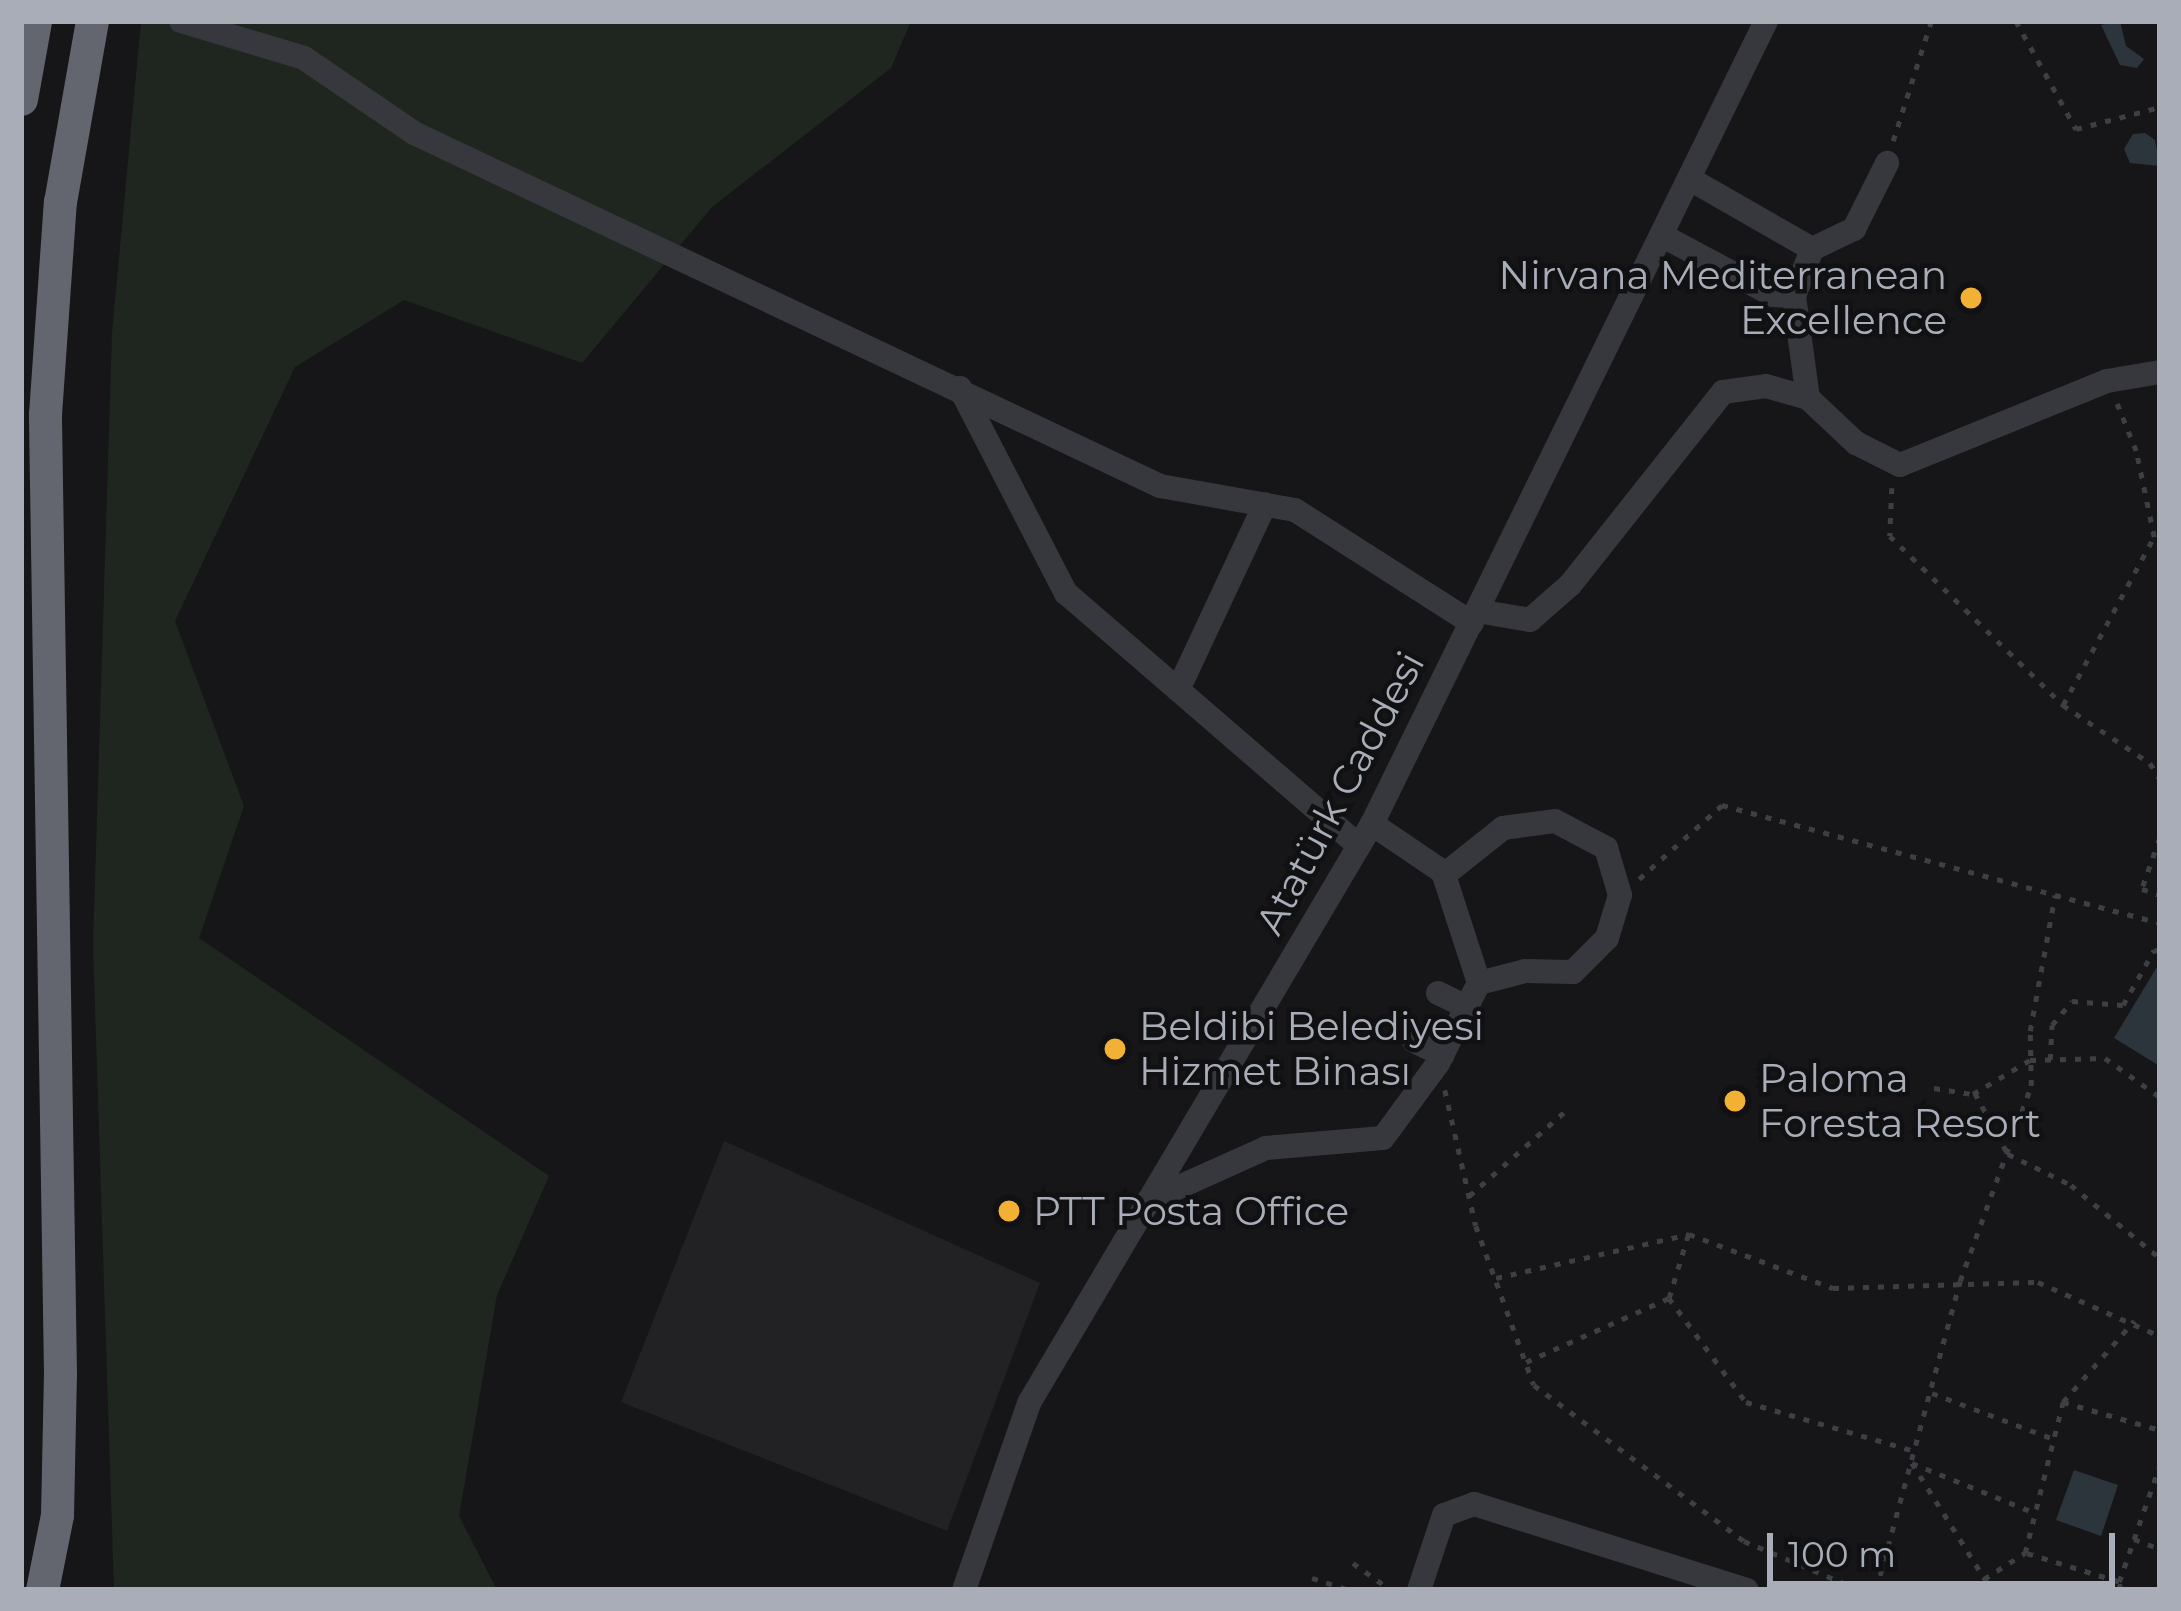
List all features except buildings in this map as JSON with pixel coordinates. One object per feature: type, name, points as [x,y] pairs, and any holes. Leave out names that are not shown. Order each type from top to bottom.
[{"type":"highway","points":[[21,99],[35,21]]},
{"type":"highway","points":[[42,1590],[57,1515],[60,1374],[45,414],[60,202],[92,21]]},
{"type":"street","points":[[181,21],[304,58],[414,133],[1160,486],[1295,510],[1474,617],[1530,620],[1570,585],[1723,392],[1766,386],[1808,398],[1856,443],[1900,465],[2107,381],[2160,371]]},
{"type":"street","name":"Atatürk Caddesi","points":[[964,1590],[1029,1403],[1365,835],[1766,21]]},
{"type":"street","points":[[1808,398],[1794,296],[1813,249],[1854,229],[1887,163]]},
{"type":"street","points":[[1690,179],[1813,249]]},
{"type":"street","points":[[1663,236],[1773,295],[1794,296]]},
{"type":"street","points":[[960,388],[1066,593],[1178,690],[1365,835],[1444,875],[1479,983],[1441,1059],[1383,1138],[1266,1148],[1148,1201]]},
{"type":"street","points":[[1178,690],[1265,504]]},
{"type":"street","points":[[1444,875],[1503,828],[1555,820],[1606,848],[1620,895],[1607,938],[1573,972],[1525,971],[1479,983]]},
{"type":"street","points":[[1438,993],[1467,1007]]},
{"type":"street","points":[[1414,1041],[1441,1059]]},
{"type":"street","points":[[1419,1590],[1444,1515],[1474,1504],[1748,1590]]},
{"type":"path","points":[[1887,163],[1931,21]]},
{"type":"path","points":[[2016,21],[2076,129],[2160,106]]},
{"type":"path","points":[[2063,705],[2154,537],[2136,451],[2107,381]]},
{"type":"path","points":[[1900,465],[1886,506],[1890,536],[2063,705],[2150,763],[2160,779]]},
{"type":"path","points":[[1620,895],[1723,805],[2160,923]]},
{"type":"path","points":[[2160,838],[2142,889],[2160,895]]},
{"type":"path","points":[[1876,1590],[1960,1280],[2031,1086],[2030,1060],[2055,895]]},
{"type":"path","points":[[2050,1060],[2052,1025],[2072,1001],[2123,1006],[2154,950],[2160,951]]},
{"type":"path","points":[[1934,1088],[1975,1093],[2030,1060],[2105,1058],[2160,1097]]},
{"type":"path","points":[[1441,1059],[1469,1196],[1534,1385],[1744,1541],[1860,1590]]},
{"type":"path","points":[[1975,1093],[2008,1154],[2072,1185],[2160,1258]]},
{"type":"path","points":[[1469,1196],[1570,1107]]},
{"type":"path","points":[[1495,1278],[1689,1234],[1833,1288],[1960,1280],[2038,1282],[2160,1336]]},
{"type":"path","points":[[1526,1362],[1669,1298],[1689,1234]]},
{"type":"path","points":[[1669,1298],[1745,1402],[1916,1451]]},
{"type":"path","points":[[1984,1579],[2025,1553],[2063,1402],[2134,1321]]},
{"type":"path","points":[[1932,1394],[2054,1438]]},
{"type":"path","points":[[2063,1402],[2160,1430]]},
{"type":"path","points":[[1912,1463],[2035,1513]]},
{"type":"path","points":[[1912,1463],[1992,1590]]},
{"type":"path","points":[[2025,1553],[2119,1586],[2160,1464]]},
{"type":"path","points":[[2134,1539],[2160,1549]]},
{"type":"path","points":[[1353,1563],[1390,1590]]},
{"type":"path","points":[[1312,1577],[1348,1590]]},
{"type":"shaded area","points":[[141,21],[911,21],[891,68],[712,207],[582,363],[404,300],[295,367],[175,621],[244,806],[199,938],[549,1176],[497,1295],[459,1516],[497,1590],[114,1590],[93,945],[112,333]]},
{"type":"shaded area","points":[[2120,21],[2126,46],[2144,59],[2137,68],[2120,65],[2101,25]]},
{"type":"shaded area","points":[[2145,133],[2155,140],[2160,166],[2130,163],[2124,149],[2133,134]]},
{"type":"shaded area","points":[[2160,962],[2160,1062],[2158,1065],[2114,1038]]},
{"type":"shaded area","points":[[724,1141],[1040,1283],[947,1531],[621,1402]]},
{"type":"shaded area","points":[[2074,1470],[2118,1485],[2101,1536],[2056,1520]]},
{"type":"place","name":"Nirvana Mediterranean Excellence","points":[[1971,298]]},
{"type":"place","name":"Beldibi Belediyesi Hizmet Binası","points":[[1115,1049]]},
{"type":"place","name":"Paloma Foresta Resort","points":[[1735,1101]]},
{"type":"place","name":"PTT Posta Office","points":[[1009,1211]]}]
